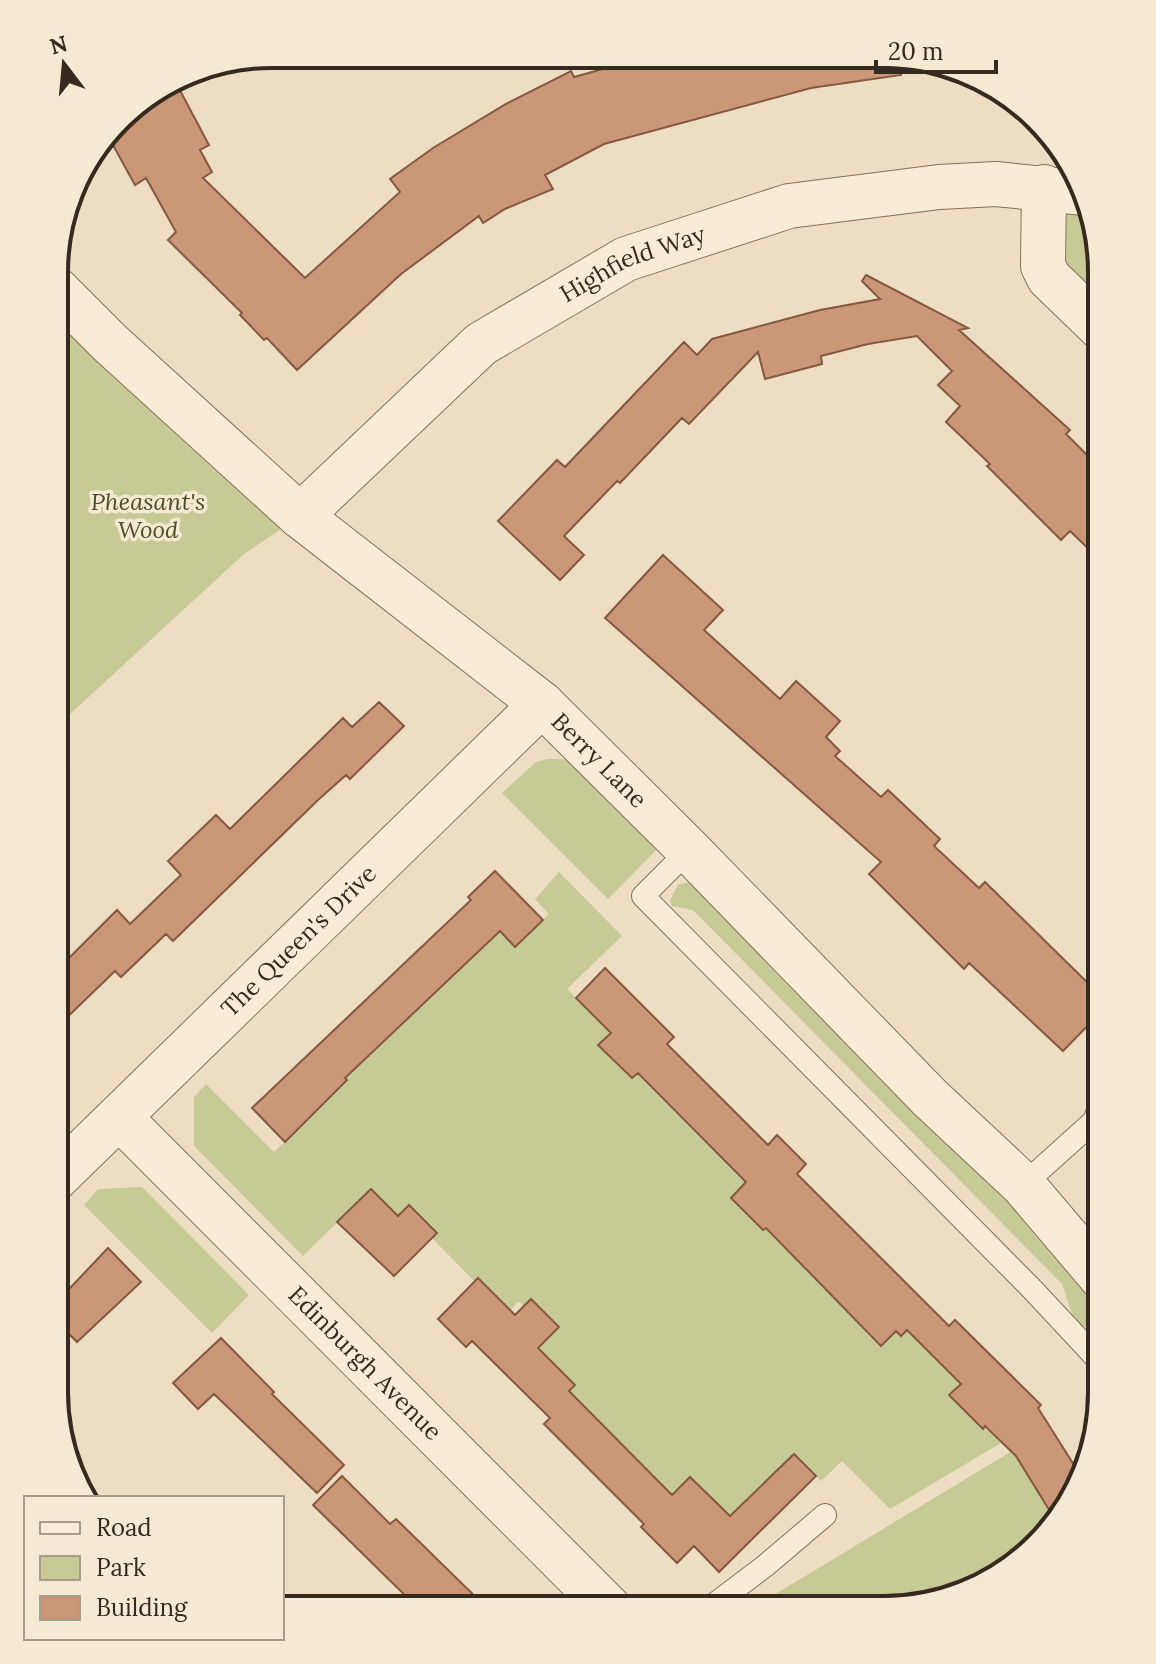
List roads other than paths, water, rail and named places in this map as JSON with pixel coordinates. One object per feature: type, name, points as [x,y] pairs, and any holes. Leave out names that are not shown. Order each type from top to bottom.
[{"type":"street","name":"Highfield Way","points":[[300,516],[481,344],[626,259],[789,206],[939,187],[996,184],[1064,190],[1043,266],[1049,278],[1088,316]]},
{"type":"street","name":"Berry Lane","points":[[68,301],[300,516],[542,704],[930,1098],[1023,1185],[1088,1262]]},
{"type":"street","name":"The Queen's Drive","points":[[68,1166],[542,704]]},
{"type":"street","name":"Edinburgh Avenue","points":[[119,1117],[597,1596]]},
{"type":"lane","points":[[689,850],[643,896],[1088,1349]]},
{"type":"lane","points":[[1023,1185],[1088,1124]]},
{"type":"lane","points":[[725,1596],[825,1515]]},
{"type":"park label","name":"Pheasant's Wood","points":[[148,516]]}]
